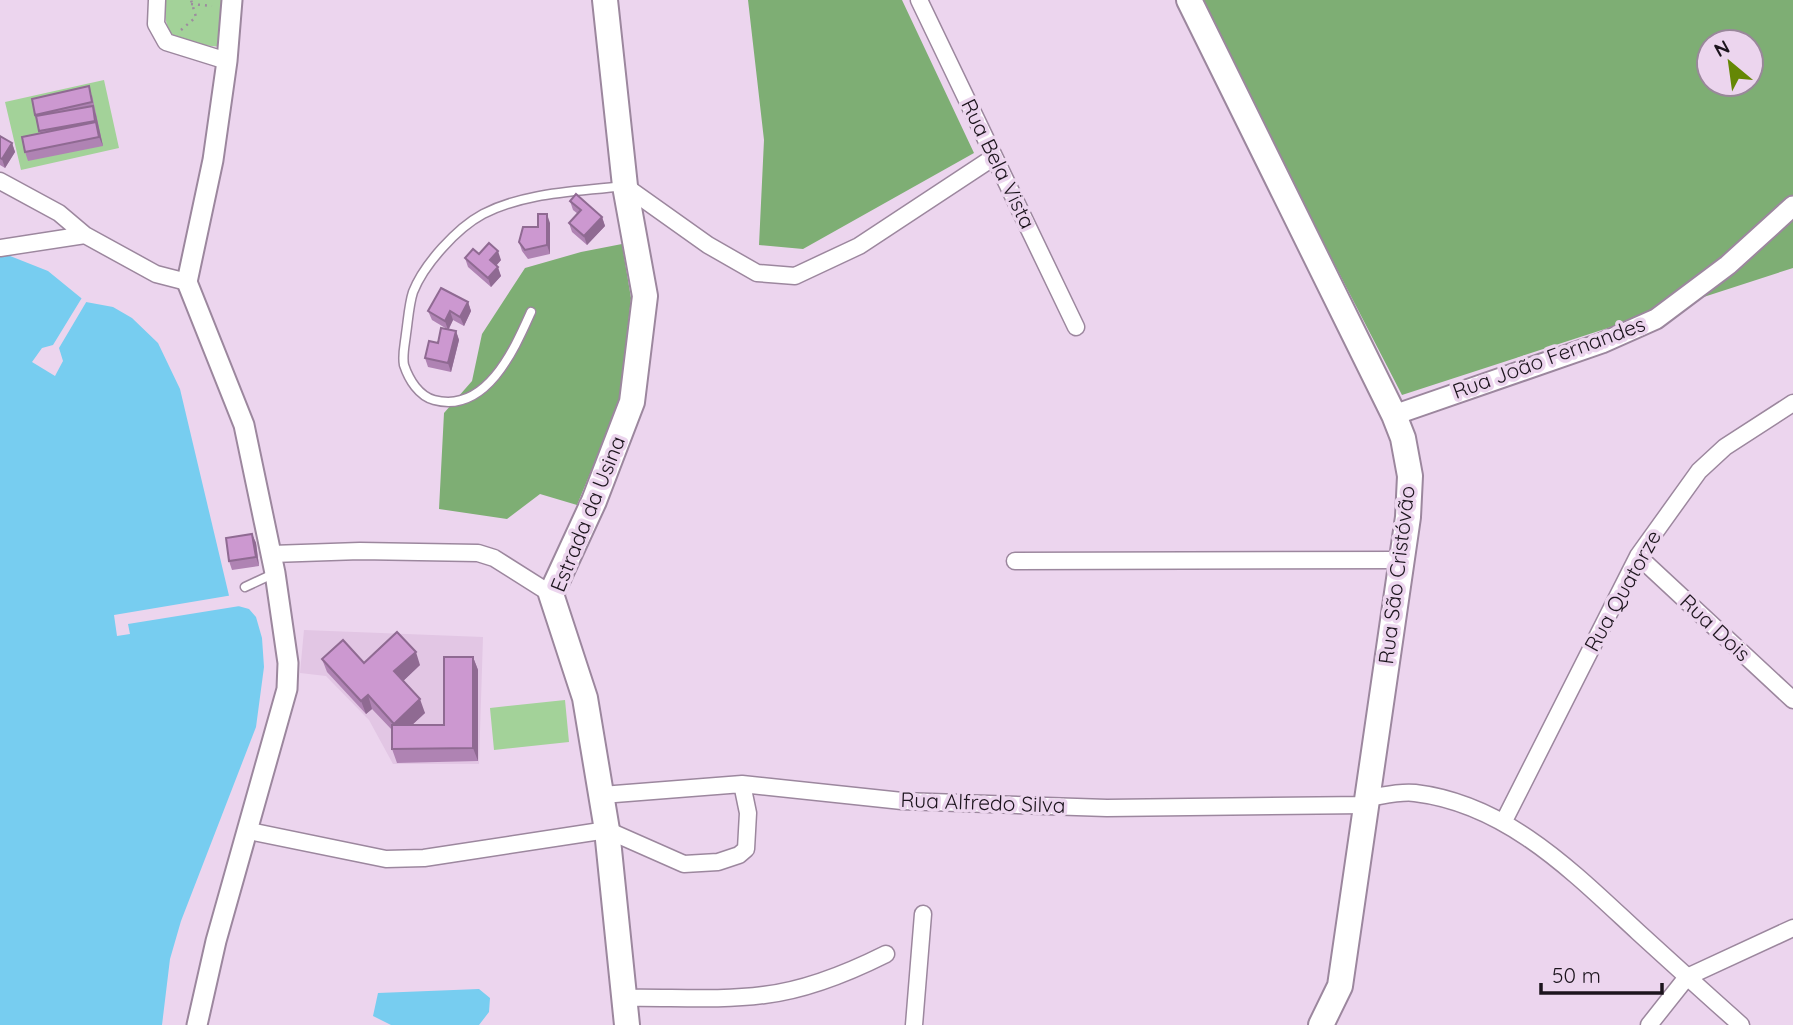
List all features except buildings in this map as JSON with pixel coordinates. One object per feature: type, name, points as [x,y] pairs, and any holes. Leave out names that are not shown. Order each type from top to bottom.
[{"type":"main road","name":"Estrada da Usina","points":[[605,0],[625,186],[645,296],[632,402],[594,501],[551,594],[585,698],[602,795],[626,1025]]},
{"type":"main road","name":"Rua São Cristóvão","points":[[1189,0],[1394,415],[1403,438],[1410,476],[1403,560],[1340,986],[1321,1025]]},
{"type":"street","points":[[157,0],[156,24],[162,37],[172,47],[227,61]]},
{"type":"street","name":"Rua Bela Vista","points":[[919,0],[1076,327]]},
{"type":"street","points":[[197,1025],[216,941],[287,689],[288,663],[274,564],[244,425],[187,282],[213,160],[227,61],[231,3]]},
{"type":"street","points":[[625,186],[708,245],[757,273],[795,276],[859,246],[994,157]]},
{"type":"street","points":[[0,181],[60,213],[85,235],[156,274],[187,282]]},
{"type":"street","name":"Rua João Fernandes","points":[[1394,415],[1602,343],[1656,319],[1728,265],[1793,206]]},
{"type":"street","points":[[0,248],[85,235]]},
{"type":"street","name":"Rua Quatorze","points":[[1504,821],[1638,556],[1699,471],[1725,447],[1793,403]]},
{"type":"street","points":[[274,564],[360,551],[478,553],[494,558],[551,594]]},
{"type":"street","name":"Rua Dois","points":[[1638,556],[1793,700]]},
{"type":"street","points":[[1015,561],[1403,560]]},
{"type":"street","points":[[249,831],[386,859],[424,858],[607,830],[684,863],[718,862],[746,849],[748,813],[742,785]]},
{"type":"street","name":"Rua Alfredo Silva","points":[[602,795],[742,785],[902,800],[1079,807],[1366,801],[1413,792],[1471,806],[1504,821],[1550,854],[1741,1025]]},
{"type":"street","points":[[914,1025],[923,914]]},
{"type":"street","points":[[1649,1025],[1687,977],[1793,928]]},
{"type":"street","points":[[624,998],[764,995],[814,985],[886,954]]},
{"type":"lane","points":[[531,312],[498,374],[480,390],[457,402],[443,402],[428,398],[410,379],[404,363],[404,349],[413,293],[425,270],[461,231],[480,215],[504,204],[541,195],[625,186]]},
{"type":"lane","points":[[245,587],[274,564]]},
{"type":"path","points":[[162,37],[169,32],[185,29],[196,17],[191,2],[231,3]]},
{"type":"shaded area","points":[[304,630],[483,637],[479,764],[393,764],[369,720],[326,676],[300,673]]},
{"type":"green space","points":[[166,0],[229,0],[223,47],[188,42],[172,34],[165,15]]},
{"type":"green space","points":[[748,0],[902,0],[974,153],[803,249],[759,245],[764,140]]},
{"type":"green space","points":[[1198,0],[1793,0],[1793,268],[1402,395]]},
{"type":"green space","points":[[104,80],[119,148],[21,170],[5,102]]},
{"type":"green space","points":[[622,244],[631,298],[619,404],[577,505],[540,494],[507,519],[439,509],[444,413],[472,381],[482,334],[525,268]]},
{"type":"green space","points":[[565,700],[569,742],[494,750],[490,708]]},
{"type":"water","points":[[0,252],[48,271],[86,302],[113,307],[132,318],[158,343],[180,389],[231,604],[249,609],[256,617],[262,638],[264,667],[256,727],[181,921],[170,959],[162,1025],[0,1025]]},
{"type":"water","points":[[479,989],[490,998],[489,1012],[479,1025],[391,1025],[373,1016],[378,993]]},
{"type":"pier","points":[[83,296],[88,299],[59,348],[63,361],[55,376],[32,362],[42,348],[53,345]]},
{"type":"pier","points":[[233,595],[234,601],[246,605],[128,624],[130,634],[117,636],[114,615]]}]
